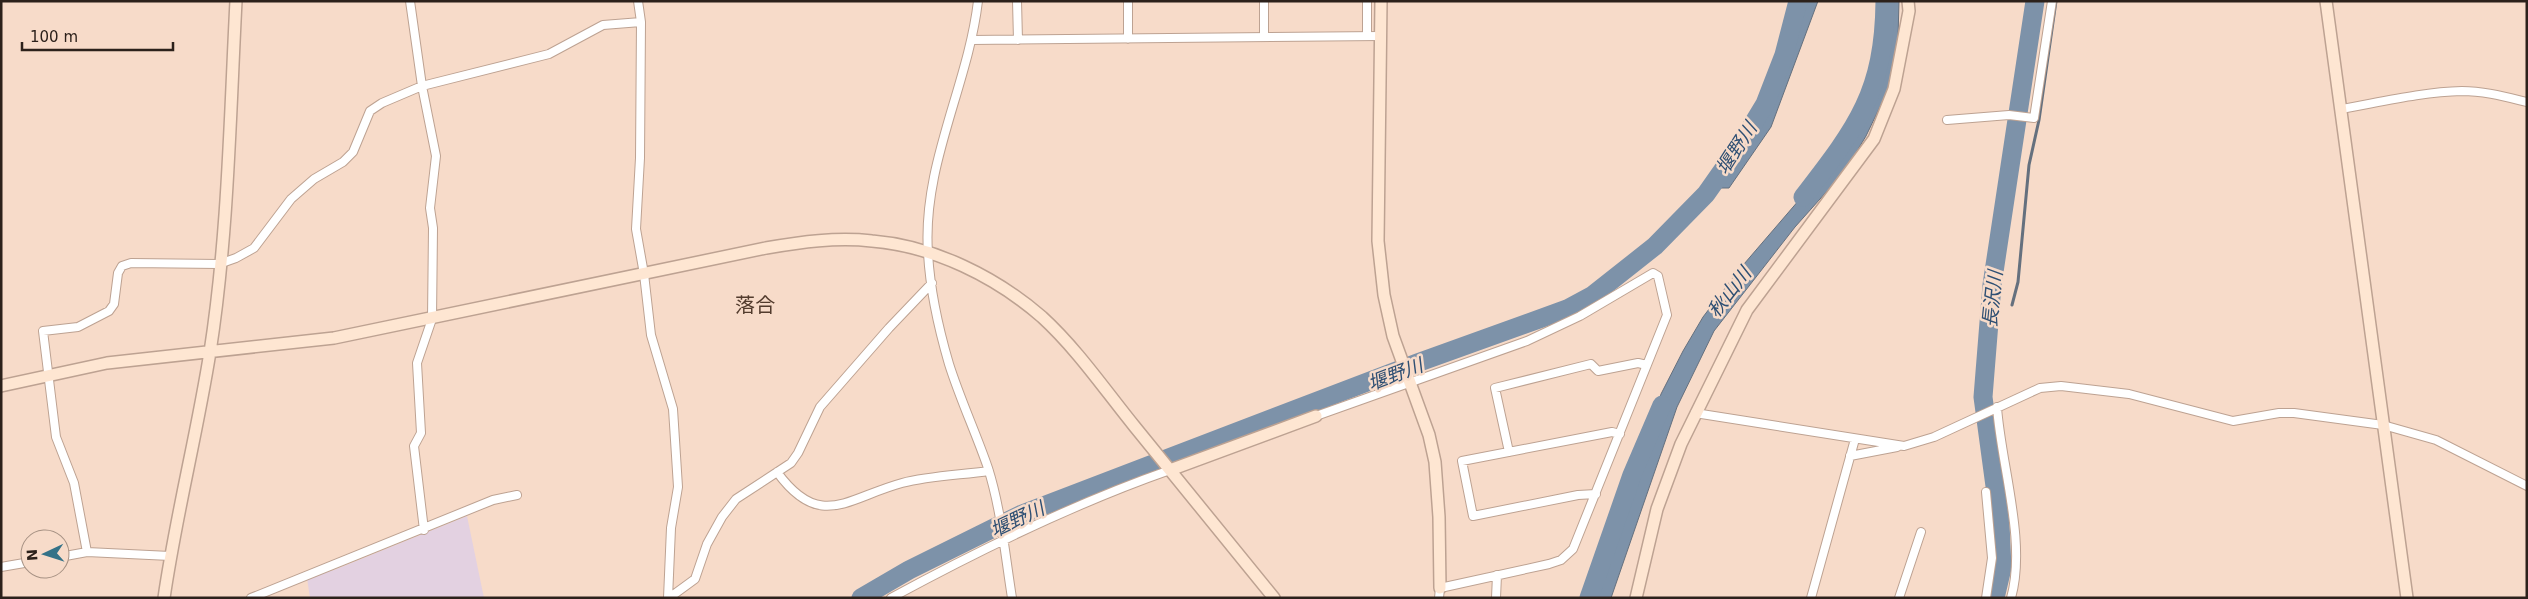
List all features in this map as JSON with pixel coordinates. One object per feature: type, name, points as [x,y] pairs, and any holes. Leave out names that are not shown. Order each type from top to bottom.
[{"type":"street","points":[[164,598],[170,556],[210,352],[230,126],[236,1]]},
{"type":"street","points":[[410,1],[422,86],[436,156],[430,208],[433,228],[432,319],[417,363],[421,433],[414,446],[424,530]]},
{"type":"street","points":[[638,1],[641,22],[640,158],[636,229],[644,274],[651,336],[673,409],[674,450],[678,487],[671,528],[669,598]]},
{"type":"street","points":[[978,1],[972,40],[942,138],[935,174],[928,252],[932,282],[949,365],[989,471],[1000,517],[1012,598]]},
{"type":"street","points":[[1018,1],[1018,40]]},
{"type":"street","points":[[1128,1],[1128,39]]},
{"type":"street","points":[[1264,1],[1264,37]]},
{"type":"street","points":[[1367,1],[1367,36]]},
{"type":"street","points":[[891,598],[1003,538],[1103,494],[1409,382],[1527,341],[1580,316],[1653,273],[1658,276],[1667,315],[1573,549],[1561,560],[1497,575],[1439,593],[1439,517],[1435,462],[1429,435],[1409,382],[1393,336],[1384,295],[1378,242],[1382,1]]},
{"type":"street","points":[[1636,598],[1657,509],[1681,444],[1747,310],[1874,139],[1894,89],[1909,11],[1908,1]]},
{"type":"street","points":[[1947,120],[2009,115],[2034,118],[2052,1]]},
{"type":"street","points":[[2326,1],[2407,598]]},
{"type":"street","points":[[87,552],[74,484],[56,437],[50,374],[43,331],[78,327],[109,311],[114,304],[118,273],[122,266],[131,263],[219,264],[254,248],[291,199],[314,179],[342,162],[353,152],[370,111],[382,103],[422,86],[549,54],[603,24],[641,22]]},
{"type":"street","points":[[972,40],[1381,36]]},
{"type":"street","points":[[2341,109],[2435,93],[2464,91],[2490,93],[2527,102]]},
{"type":"street","points":[[1,386],[107,363],[334,338],[766,248],[814,240],[873,240],[928,252],[972,270],[1002,288],[1042,318],[1064,341],[1274,598]]},
{"type":"street","points":[[669,598],[695,579],[707,544],[722,517],[736,499],[791,463],[798,453],[820,407],[932,282]]},
{"type":"street","points":[[1510,452],[1495,388],[1591,364],[1598,370],[1638,362],[1647,365]]},
{"type":"street","points":[[1850,456],[1904,446],[1934,437],[2040,388],[2061,386],[2129,394],[2233,421],[2280,413],[2294,413],[2383,426],[2436,440],[2527,486]]},
{"type":"street","points":[[1996,407],[1999,438],[2015,533],[2015,565],[2011,598]]},
{"type":"street","points":[[1695,413],[1904,446]]},
{"type":"street","points":[[1596,494],[1578,495],[1473,516],[1462,461],[1612,432],[1620,434]]},
{"type":"street","points":[[1811,598],[1855,439]]},
{"type":"street","points":[[777,472],[790,490],[800,497],[818,505],[834,506],[903,483],[989,471]]},
{"type":"street","points":[[1986,492],[1992,558],[1986,598]]},
{"type":"street","points":[[251,598],[424,530],[493,500],[516,495]]},
{"type":"street","points":[[1899,598],[1921,532]]},
{"type":"street","points":[[70,555],[87,552],[170,556]]},
{"type":"street","points":[[1,566],[20,563]]},
{"type":"street","points":[[1496,598],[1497,575]]},
{"type":"shaded area","points":[[467,516],[484,598],[310,598],[307,578],[334,570]]},
{"type":"water","points":[[1806,1],[1818,1],[1771,127],[1729,188],[1714,188],[1752,133],[1773,93]]},
{"type":"water","points":[[1889,1],[1899,1],[1898,38],[1891,84],[1866,136],[1845,171],[1795,227],[1714,331],[1677,407],[1611,598],[1596,598],[1661,394],[1703,317],[1738,271],[1855,135],[1880,83],[1888,37]]},
{"type":"waterway","name":"堰野川","points":[[861,598],[909,570],[1022,514],[1417,363],[1567,309],[1593,295],[1655,246],[1706,194],[1739,147],[1765,104],[1784,55],[1798,1]]},
{"type":"waterway","name":"秋山川","points":[[1803,197],[1838,150],[1864,107],[1873,85],[1879,61],[1885,1]]},
{"type":"waterway","name":"長沢川","points":[[1995,598],[2002,568],[2000,523],[1983,397],[1992,285],[2035,1]]},
{"type":"waterway","points":[[2012,305],[2018,282],[2029,165],[2039,120],[2056,1]]},
{"type":"waterway","name":"秋山川","points":[[1589,598],[1632,475],[1662,405]]},
{"type":"district","name":"落合","points":[[755,305]]}]
